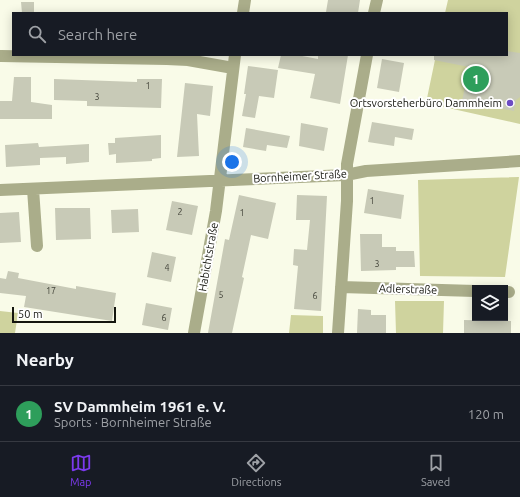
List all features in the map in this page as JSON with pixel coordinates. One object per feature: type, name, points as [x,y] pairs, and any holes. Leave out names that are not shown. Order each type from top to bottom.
[{"type":"street","points":[[243,12],[245,0]]},
{"type":"street","points":[[374,12],[377,0]]},
{"type":"street","points":[[1,56],[188,60],[233,68]]},
{"type":"street","name":"Habichtstraße","points":[[194,333],[220,181],[235,56]]},
{"type":"street","points":[[338,333],[347,201],[346,175],[367,56]]},
{"type":"street","name":"Bornheimer Straße","points":[[0,190],[346,175],[366,172],[520,161]]},
{"type":"street","points":[[33,189],[37,246]]},
{"type":"street","name":"Adlerstraße","points":[[341,287],[472,291]]},
{"type":"green space","points":[[448,0],[520,0],[520,124],[426,103],[436,56],[508,56],[508,12],[445,12]]},
{"type":"green space","points":[[519,177],[505,277],[420,276],[418,180]]},
{"type":"green space","points":[[395,301],[444,301],[443,333],[396,333]]},
{"type":"green space","points":[[0,311],[18,313],[15,333],[0,333]]},
{"type":"green space","points":[[291,315],[323,316],[323,333],[289,333]]},
{"type":"building","points":[[328,0],[360,0],[358,12],[326,12]]},
{"type":"building","points":[[21,2],[34,2],[34,12],[22,12]]},
{"type":"building","points":[[508,51],[520,53],[520,97],[516,100],[514,111],[462,101],[469,67],[434,60],[434,56],[508,56]]},
{"type":"building","points":[[281,56],[302,56],[318,59],[318,56],[348,56],[340,104],[310,98],[315,74],[278,68]]},
{"type":"building","points":[[382,59],[404,63],[399,92],[377,88]]},
{"type":"building","points":[[248,66],[278,70],[274,98],[259,96],[255,118],[242,116],[246,94],[244,94]]},
{"type":"building","points":[[14,77],[31,77],[31,102],[52,105],[52,119],[0,119],[0,101],[12,101]]},
{"type":"building","points":[[54,79],[137,82],[137,79],[162,79],[161,108],[87,106],[87,101],[54,100]]},
{"type":"building","points":[[185,83],[213,86],[210,116],[197,114],[199,156],[177,157]]},
{"type":"building","points":[[372,122],[414,129],[412,140],[395,137],[394,146],[368,142]]},
{"type":"building","points":[[301,123],[328,128],[324,151],[299,146]]},
{"type":"building","points":[[246,128],[290,136],[287,148],[267,145],[266,151],[243,147]]},
{"type":"building","points":[[161,135],[161,158],[152,159],[152,161],[116,163],[116,154],[109,155],[108,143],[115,143],[115,138]]},
{"type":"building","points":[[38,143],[39,147],[89,144],[89,162],[66,164],[66,157],[40,158],[40,165],[6,167],[5,145]]},
{"type":"building","points":[[368,189],[404,195],[401,219],[364,213]]},
{"type":"building","points":[[239,195],[276,203],[268,239],[251,235],[242,277],[244,278],[232,333],[208,333],[225,239],[229,240]]},
{"type":"building","points":[[297,195],[327,196],[321,311],[294,309],[298,266],[293,265],[294,249],[307,250],[310,220],[296,220]]},
{"type":"building","points":[[172,201],[198,206],[192,235],[166,230]]},
{"type":"building","points":[[55,208],[90,208],[91,239],[56,240]]},
{"type":"building","points":[[138,209],[139,232],[112,233],[111,210]]},
{"type":"building","points":[[19,212],[21,242],[0,243],[0,213]]},
{"type":"building","points":[[360,234],[382,234],[382,247],[396,247],[396,251],[414,251],[415,267],[396,267],[396,270],[361,271]]},
{"type":"building","points":[[152,252],[176,257],[171,282],[147,277]]},
{"type":"building","points":[[8,271],[19,273],[18,278],[76,289],[76,286],[116,293],[112,321],[24,307],[26,296],[0,293],[0,278],[6,279]]},
{"type":"building","points":[[146,303],[172,308],[168,330],[142,325]]},
{"type":"building","points":[[358,309],[371,310],[371,315],[386,315],[386,333],[357,333]]},
{"type":"building","points":[[464,320],[511,321],[511,333],[464,333]]},
{"type":"place","name":"SV Dammheim 1961 e. V.","points":[[476,79]]},
{"type":"place","name":"Ortsvorsteherbüro Dammheim","points":[[510,103]]}]
